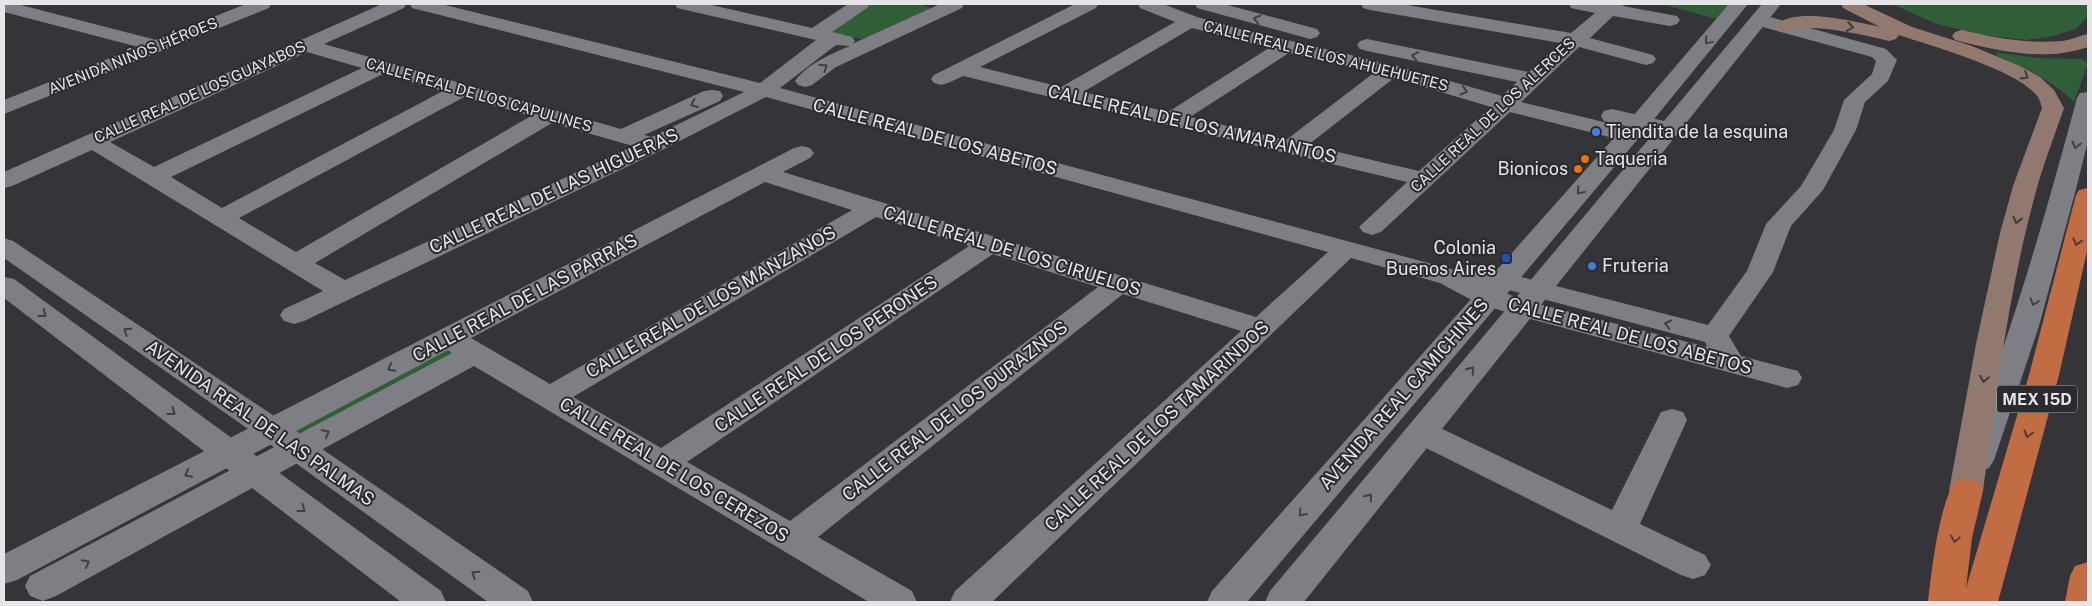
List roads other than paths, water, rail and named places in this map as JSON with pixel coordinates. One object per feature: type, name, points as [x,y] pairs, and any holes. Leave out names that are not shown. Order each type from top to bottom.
[{"type":"highway","name":"MEX 15D","points":[[1980,602],[2044,375],[2088,195]]},
{"type":"highway","points":[[1946,602],[1955,538],[1966,491]]},
{"type":"highway","points":[[2083,602],[2088,576]]},
{"type":"main road","points":[[1850,4],[1890,25],[2004,65],[2032,80],[2046,91],[2052,101],[2053,108],[2023,195],[2008,258],[1986,368],[1966,491]]},
{"type":"main road","points":[[1878,4],[1941,31],[1988,41],[2049,47],[2078,44],[2088,40]]},
{"type":"main road","points":[[1785,27],[1790,23],[1800,22],[1844,26],[1980,57]]},
{"type":"street","name":"AVENIDA NIÑOS HÉROES","points":[[4,108],[262,4]]},
{"type":"street","name":"CALLE REAL DE LOS GUAYABOS","points":[[313,47],[397,4]]},
{"type":"street","name":"CALLE REAL DE LOS GUAYABOS","points":[[4,180],[313,47],[419,4]]},
{"type":"street","name":"CALLE REAL DE LOS ABETOS","points":[[419,4],[764,90],[1494,289],[1731,364],[1787,378]]},
{"type":"street","points":[[684,4],[866,46]]},
{"type":"street","points":[[730,14],[748,4]]},
{"type":"street","name":"CALLE REAL DE LAS HIGUERAS","points":[[294,314],[654,145],[764,90],[860,4]]},
{"type":"street","name":"CALLE REAL DE LOS AMARANTOS","points":[[1089,4],[950,74],[1065,93],[1424,179]]},
{"type":"street","name":"CALLE REAL DE LOS AHUEHUETES","points":[[1147,4],[1190,21],[1286,46],[1391,70],[1519,92]]},
{"type":"street","name":"CALLE REAL DE LOS AHUEHUETES","points":[[1204,4],[1519,92]]},
{"type":"street","points":[[1370,4],[1575,40],[1646,59]]},
{"type":"street","points":[[1578,4],[1612,6],[1670,20]]},
{"type":"street","points":[[4,6],[156,46]]},
{"type":"street","points":[[786,96],[829,63],[866,46],[941,6]]},
{"type":"street","name":"CALLE REAL DE LOS ALERCES","points":[[1372,227],[1612,6]]},
{"type":"street","points":[[1731,364],[1715,336],[1760,272],[1778,224],[1812,190],[1845,130],[1855,100],[1881,77],[1888,63],[1879,53],[1785,27],[1757,9]]},
{"type":"street","name":"AVENIDA REAL CAMICHINES","points":[[1225,602],[1634,129],[1757,9]]},
{"type":"street","name":"AVENIDA REAL CAMICHINES","points":[[1283,602],[1669,129],[1757,9]]},
{"type":"street","points":[[1065,93],[1190,21]]},
{"type":"street","points":[[1172,119],[1286,46]]},
{"type":"street","name":"CALLE REAL DE LOS CAPULINES","points":[[313,47],[654,145]]},
{"type":"street","points":[[153,177],[380,67]]},
{"type":"street","points":[[1291,147],[1391,70]]},
{"type":"street","name":"CALLE REAL DE LAS HIGUERAS","points":[[624,136],[738,84]]},
{"type":"street","points":[[221,218],[461,90]]},
{"type":"street","points":[[1519,92],[1634,129],[1669,129]]},
{"type":"street","points":[[1966,491],[1994,419],[2036,295],[2088,98]]},
{"type":"street","points":[[296,263],[549,115]]},
{"type":"street","points":[[93,141],[343,291]]},
{"type":"street","name":"CALLE REAL DE LAS PARRAS","points":[[250,450],[298,448],[462,345],[802,153]]},
{"type":"street","name":"CALLE REAL DE LOS CIRUELOS","points":[[763,174],[1262,328]]},
{"type":"street","name":"CALLE REAL DE LOS MANZANOS","points":[[550,397],[873,208]]},
{"type":"street","name":"CALLE REAL DE LOS PERONES","points":[[662,463],[990,244]]},
{"type":"street","name":"AVENIDA REAL DE LAS PALMAS","points":[[4,246],[250,450],[428,602]]},
{"type":"street","name":"CALLE REAL DE LOS TAMARINDOS","points":[[968,602],[1346,249]]},
{"type":"street","name":"CALLE REAL DE LOS DURAZNOS","points":[[791,539],[1119,284]]},
{"type":"street","name":"AVENIDA REAL DE LAS PALMAS","points":[[4,285],[250,450],[298,448],[515,602]]},
{"type":"street","name":"CALLE REAL DE LOS ABETOS","points":[[1529,299],[1715,336]]},
{"type":"street","name":"CALLE REAL DE LAS PARRAS","points":[[250,450],[462,345]]},
{"type":"street","name":"CALLE REAL DE LOS CEREZOS","points":[[462,345],[898,602]]},
{"type":"street","points":[[1620,530],[1672,420]]},
{"type":"street","points":[[1421,432],[1693,565]]},
{"type":"street","points":[[26,574],[250,450]]},
{"type":"place","name":"Tiendita de la esquina","points":[[1596,132]]},
{"type":"place","name":"Taqueria","points":[[1585,159]]},
{"type":"place","name":"Bionicos","points":[[1578,169]]},
{"type":"place","name":"Colonia Buenos Aires","points":[[1506,258]]},
{"type":"place","name":"Fruteria","points":[[1592,266]]}]
